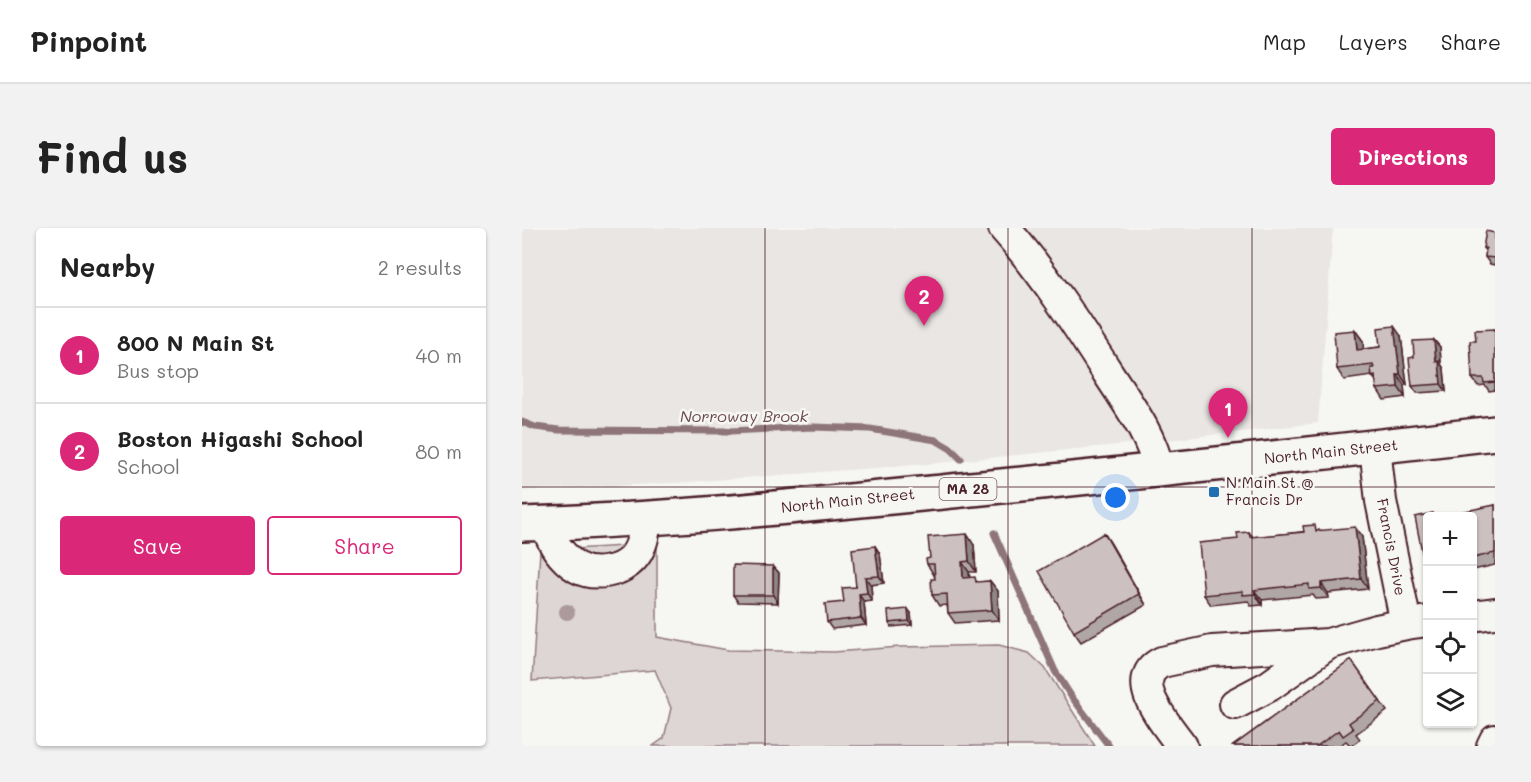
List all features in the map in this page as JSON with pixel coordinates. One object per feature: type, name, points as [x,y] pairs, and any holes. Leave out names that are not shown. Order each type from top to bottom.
[{"type":"main road","name":"North Main Street","points":[[533,524],[758,510],[1159,470],[1495,433]]},
{"type":"street","points":[[1004,228],[1070,313],[1126,400],[1147,436],[1159,470]]},
{"type":"street","name":"Francis Drive","points":[[1375,447],[1382,501],[1417,622]]},
{"type":"street","points":[[533,524],[573,564],[585,570],[605,571],[622,568],[633,558],[642,542],[647,518]]},
{"type":"street","points":[[1477,615],[1495,613]]},
{"type":"street","points":[[1182,746],[1152,702],[1148,692],[1146,681],[1155,665],[1212,651],[1328,644],[1377,630],[1417,622]]},
{"type":"street","points":[[1236,704],[1269,686],[1328,644]]},
{"type":"street","points":[[1492,746],[1495,740]]},
{"type":"shaded area","points":[[522,228],[1333,228],[1318,423],[927,464],[688,482],[522,491]]},
{"type":"shaded area","points":[[657,544],[657,637],[728,650],[834,652],[900,647],[999,645],[1029,653],[1045,668],[1095,746],[653,746],[664,738],[671,708],[655,670],[532,681],[540,551]]},
{"type":"building","points":[[1486,231],[1495,233],[1495,258],[1485,257],[1486,248],[1483,248]]},
{"type":"building","points":[[1394,326],[1400,374],[1397,374],[1398,387],[1377,389],[1375,376],[1372,377],[1373,365],[1337,369],[1334,332],[1355,330],[1357,350],[1380,347],[1378,328]]},
{"type":"building","points":[[1495,329],[1495,382],[1484,383],[1483,378],[1472,378],[1470,341],[1476,341],[1475,330]]},
{"type":"building","points":[[1434,340],[1441,384],[1412,386],[1409,358],[1414,357],[1413,341]]},
{"type":"building","points":[[1495,505],[1495,553],[1477,557],[1477,512],[1461,512]]},
{"type":"building","points":[[1423,515],[1423,557],[1415,517]]},
{"type":"building","points":[[1315,525],[1316,531],[1355,527],[1361,579],[1321,583],[1321,588],[1309,589],[1309,584],[1254,590],[1255,594],[1243,595],[1243,591],[1204,595],[1199,543],[1238,539],[1237,533],[1249,532],[1250,537],[1304,532],[1303,526]]},
{"type":"building","points":[[1104,533],[1139,594],[1074,632],[1039,571]]},
{"type":"building","points":[[967,534],[969,561],[962,562],[963,578],[975,577],[976,582],[990,581],[992,610],[948,613],[947,594],[932,595],[931,579],[935,579],[934,564],[927,564],[926,559],[930,558],[928,537]]},
{"type":"building","points":[[875,546],[879,576],[865,577],[867,593],[859,594],[861,618],[827,622],[825,604],[844,602],[842,588],[856,587],[852,549]]},
{"type":"building","points":[[733,565],[773,566],[773,595],[733,595]]},
{"type":"building","points":[[908,609],[909,621],[889,623],[888,611]]},
{"type":"building","points":[[1351,660],[1380,701],[1349,723],[1353,729],[1343,736],[1339,730],[1317,746],[1233,746]]},
{"type":"waterway","name":"Norroway Brook","points":[[522,422],[535,427],[559,430],[730,431],[813,427],[870,429],[936,440],[951,449],[961,459]]},
{"type":"waterway","name":"Norroway Brook","points":[[994,533],[1055,671],[1109,746]]},
{"type":"place","name":"Boston Higashi School","points":[[924,326]]},
{"type":"place","name":"800 N Main St","points":[[1228,438]]},
{"type":"place","name":"N Main St @ Francis Dr","points":[[1214,492]]}]
